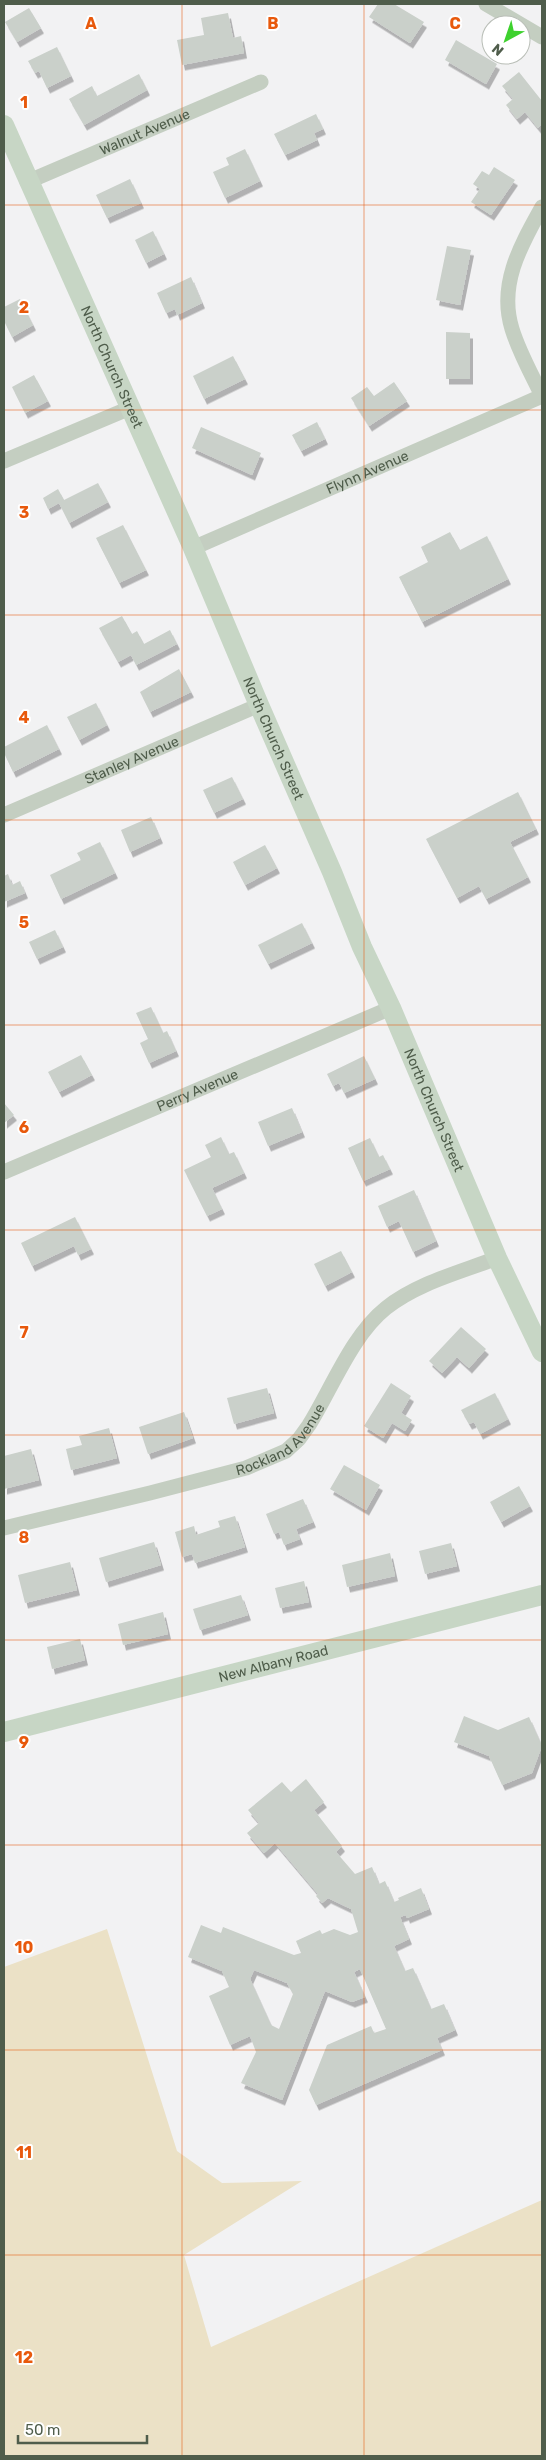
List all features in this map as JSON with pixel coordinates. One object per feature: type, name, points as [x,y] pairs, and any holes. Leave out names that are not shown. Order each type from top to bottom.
[{"type":"main road","name":"North Church Street","points":[[4,125],[27,182],[193,548],[258,705],[332,872],[362,947],[391,1008],[497,1258],[542,1352]]},
{"type":"main road","name":"New Albany Road","points":[[4,1732],[542,1595]]},
{"type":"street","points":[[486,4],[542,37]]},
{"type":"street","name":"Walnut Avenue","points":[[27,182],[261,82]]},
{"type":"street","points":[[542,207],[514,262],[508,287],[509,310],[513,330],[542,396]]},
{"type":"street","name":"Flynn Avenue","points":[[193,548],[542,396]]},
{"type":"street","points":[[4,461],[130,408]]},
{"type":"street","name":"Stanley Avenue","points":[[4,815],[258,705]]},
{"type":"street","name":"Perry Avenue","points":[[4,1172],[391,1008]]},
{"type":"street","name":"Rockland Avenue","points":[[4,1528],[199,1481],[246,1468],[286,1451],[299,1439],[309,1425],[361,1336],[385,1308],[399,1298],[432,1283],[497,1258]]},
{"type":"shaded area","points":[[107,1929],[177,2151],[222,2183],[302,2181],[184,2255],[211,2347],[542,2200],[542,2456],[4,2456],[4,1967]]},
{"type":"building","points":[[378,4],[394,4],[424,22],[410,43],[369,17]]},
{"type":"building","points":[[29,8],[41,28],[17,42],[5,22]]},
{"type":"building","points":[[228,13],[233,38],[241,36],[244,53],[182,65],[177,40],[204,35],[201,18]]},
{"type":"building","points":[[456,40],[481,55],[481,65],[496,65],[486,84],[445,60]]},
{"type":"building","points":[[57,47],[71,76],[47,88],[39,71],[35,73],[28,61]]},
{"type":"building","points":[[519,72],[542,101],[542,124],[538,128],[525,112],[517,119],[506,105],[513,99],[502,86]]},
{"type":"building","points":[[139,74],[147,90],[84,125],[69,99],[92,86],[97,96]]},
{"type":"building","points":[[316,114],[323,129],[314,133],[317,140],[285,155],[274,134]]},
{"type":"building","points":[[245,149],[260,181],[225,198],[213,172],[229,165],[226,158]]},
{"type":"building","points":[[494,167],[515,180],[491,215],[471,202],[480,189],[473,184],[482,171],[489,175]]},
{"type":"building","points":[[130,179],[141,203],[107,218],[96,195]]},
{"type":"building","points":[[153,231],[164,254],[146,263],[135,240]]},
{"type":"building","points":[[447,246],[471,250],[460,305],[436,300]]},
{"type":"building","points":[[191,277],[202,303],[177,315],[175,309],[166,313],[157,293]]},
{"type":"building","points":[[20,299],[33,325],[12,337],[4,321],[4,307]]},
{"type":"building","points":[[446,332],[470,333],[470,379],[446,379]]},
{"type":"building","points":[[233,356],[245,379],[204,399],[193,376]]},
{"type":"building","points":[[34,375],[48,401],[25,413],[12,387]]},
{"type":"building","points":[[394,382],[407,401],[369,426],[351,398],[367,387],[374,396]]},
{"type":"building","points":[[317,422],[325,439],[301,451],[292,435]]},
{"type":"building","points":[[201,427],[261,453],[252,475],[192,448]]},
{"type":"building","points":[[98,483],[108,502],[69,523],[59,503],[48,509],[43,498],[58,489],[64,500]]},
{"type":"building","points":[[123,525],[146,570],[119,583],[96,538]]},
{"type":"building","points":[[450,532],[460,550],[487,536],[508,579],[422,622],[399,577],[428,562],[421,547]]},
{"type":"building","points":[[122,616],[132,634],[137,631],[144,644],[170,630],[177,644],[136,665],[131,655],[118,662],[99,628]]},
{"type":"building","points":[[179,669],[191,692],[150,712],[140,692]]},
{"type":"building","points":[[96,703],[107,725],[79,740],[67,717]]},
{"type":"building","points":[[47,725],[59,749],[13,772],[4,753],[4,747]]},
{"type":"building","points":[[232,777],[243,799],[214,813],[203,790]]},
{"type":"building","points":[[518,792],[536,829],[510,842],[528,877],[486,899],[479,886],[457,898],[426,839]]},
{"type":"building","points":[[151,817],[160,838],[130,852],[121,830]]},
{"type":"building","points":[[100,842],[115,873],[61,899],[50,875],[81,860],[77,853]]},
{"type":"building","points":[[265,845],[277,868],[245,885],[233,862]]},
{"type":"building","points":[[8,874],[12,885],[20,881],[25,893],[4,902],[4,876]]},
{"type":"building","points":[[302,923],[312,943],[268,964],[258,945]]},
{"type":"building","points":[[55,930],[63,947],[37,959],[29,942]]},
{"type":"building","points":[[151,1007],[163,1033],[167,1031],[176,1051],[149,1063],[140,1043],[148,1039],[136,1013]]},
{"type":"building","points":[[81,1055],[92,1075],[59,1092],[48,1072]]},
{"type":"building","points":[[364,1056],[375,1079],[344,1093],[339,1083],[333,1086],[327,1074]]},
{"type":"building","points":[[4,1103],[14,1115],[4,1123]]},
{"type":"building","points":[[292,1108],[302,1132],[268,1146],[258,1122]]},
{"type":"building","points":[[221,1137],[229,1154],[234,1152],[244,1173],[212,1188],[222,1209],[207,1216],[184,1170],[211,1157],[205,1145]]},
{"type":"building","points":[[370,1138],[379,1157],[383,1155],[390,1169],[363,1181],[348,1148]]},
{"type":"building","points":[[414,1190],[436,1241],[413,1252],[399,1221],[387,1227],[378,1206]]},
{"type":"building","points":[[75,1217],[91,1249],[78,1255],[74,1246],[32,1266],[21,1243]]},
{"type":"building","points":[[341,1251],[352,1272],[325,1286],[314,1264]]},
{"type":"building","points":[[461,1327],[486,1349],[469,1368],[457,1357],[442,1373],[429,1361]]},
{"type":"building","points":[[391,1383],[411,1396],[401,1413],[412,1420],[405,1431],[392,1423],[383,1438],[364,1426]]},
{"type":"building","points":[[267,1388],[274,1413],[234,1424],[227,1398]]},
{"type":"building","points":[[495,1393],[508,1419],[480,1434],[474,1422],[469,1424],[461,1410]]},
{"type":"building","points":[[184,1412],[193,1438],[148,1454],[139,1427]]},
{"type":"building","points":[[109,1428],[117,1458],[71,1470],[66,1449],[82,1445],[79,1436]]},
{"type":"building","points":[[31,1449],[39,1480],[4,1489],[4,1456]]},
{"type":"building","points":[[344,1465],[380,1485],[366,1510],[330,1489]]},
{"type":"building","points":[[519,1486],[530,1506],[501,1522],[490,1502]]},
{"type":"building","points":[[303,1499],[313,1522],[296,1529],[300,1539],[284,1545],[279,1532],[274,1534],[266,1514]]},
{"type":"building","points":[[235,1516],[245,1547],[195,1563],[192,1554],[182,1557],[175,1532],[194,1526],[196,1535],[220,1527],[218,1521]]},
{"type":"building","points":[[154,1542],[161,1565],[106,1582],[99,1558]]},
{"type":"building","points":[[451,1543],[457,1566],[425,1574],[419,1551]]},
{"type":"building","points":[[390,1553],[395,1576],[347,1587],[342,1565]]},
{"type":"building","points":[[70,1562],[77,1590],[25,1603],[18,1575]]},
{"type":"building","points":[[304,1581],[309,1602],[280,1608],[275,1588]]},
{"type":"building","points":[[241,1595],[248,1615],[200,1630],[193,1609]]},
{"type":"building","points":[[163,1612],[168,1634],[123,1645],[118,1624]]},
{"type":"building","points":[[80,1639],[85,1660],[52,1669],[47,1647]]},
{"type":"building","points":[[464,1716],[498,1730],[529,1717],[542,1746],[532,1773],[502,1785],[489,1756],[454,1742]]},
{"type":"building","points":[[306,1779],[324,1802],[314,1810],[342,1846],[336,1852],[355,1874],[372,1867],[379,1884],[385,1881],[394,1902],[399,1900],[398,1898],[421,1888],[429,1909],[407,1918],[406,1915],[400,1917],[409,1939],[394,1946],[405,1971],[413,1968],[431,2009],[444,2004],[455,2030],[437,2038],[442,2050],[316,2105],[309,2090],[327,2045],[371,2026],[374,2033],[386,2029],[360,1969],[354,1972],[365,1997],[352,2002],[325,1991],[282,2100],[241,2083],[256,2052],[250,2036],[230,2045],[209,1996],[229,1987],[222,1971],[188,1957],[201,1925],[221,1933],[223,1927],[294,1955],[301,1953],[296,1941],[320,1930],[322,1934],[334,1929],[350,1935],[358,1932],[351,1909],[328,1898],[322,1903],[316,1896],[318,1894],[275,1843],[264,1853],[247,1833],[259,1823],[248,1810],[282,1782],[291,1792]],"holes":[[[254,1970],[287,1983],[293,1994],[279,2029],[271,2025],[250,1979]]]}]
